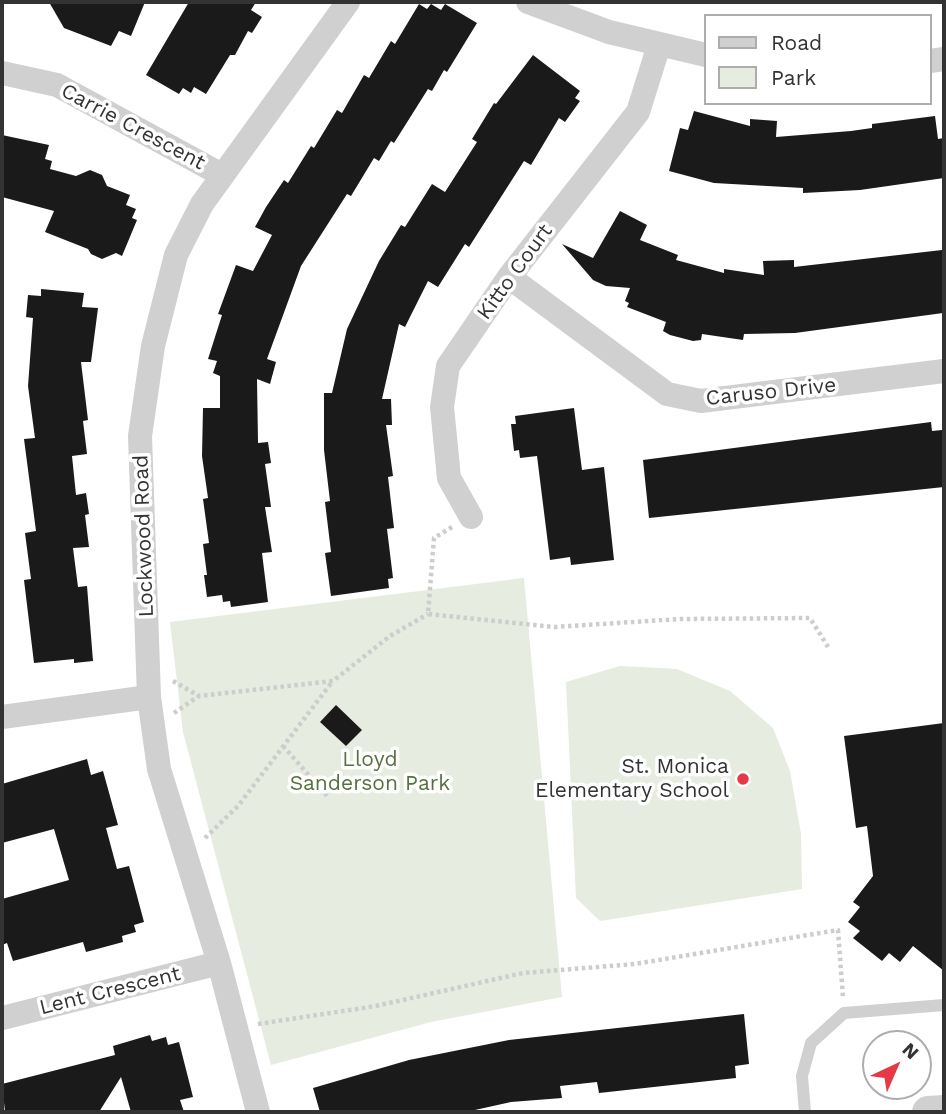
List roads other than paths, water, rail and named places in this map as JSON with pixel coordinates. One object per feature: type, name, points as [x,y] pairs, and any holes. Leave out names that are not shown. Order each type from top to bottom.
[{"type":"street","name":"Lockwood Road","points":[[258,1112],[219,963],[159,769],[147,666],[149,620],[140,436],[153,346],[176,255],[202,204],[348,2]]},
{"type":"street","points":[[528,2],[609,32],[704,55]]},
{"type":"street","name":"Kitto Court","points":[[471,517],[449,478],[442,407],[447,366],[509,277],[638,112],[659,45]]},
{"type":"street","name":"Carrie Crescent","points":[[2,74],[57,85],[222,175]]},
{"type":"street","name":"Caruso Drive","points":[[509,277],[667,394],[701,401],[944,371]]},
{"type":"street","points":[[2,717],[149,697]]},
{"type":"street","name":"Lent Crescent","points":[[2,1018],[219,963]]},
{"type":"street","points":[[928,1112],[944,1111]]},
{"type":"lane","points":[[805,1112],[802,1076],[811,1043],[844,1013],[944,1005]]},
{"type":"place","name":"St. Monica Elementary School","points":[[743,779]]},
{"type":"park label","name":"Lloyd Sanderson Park","points":[[370,772]]}]
